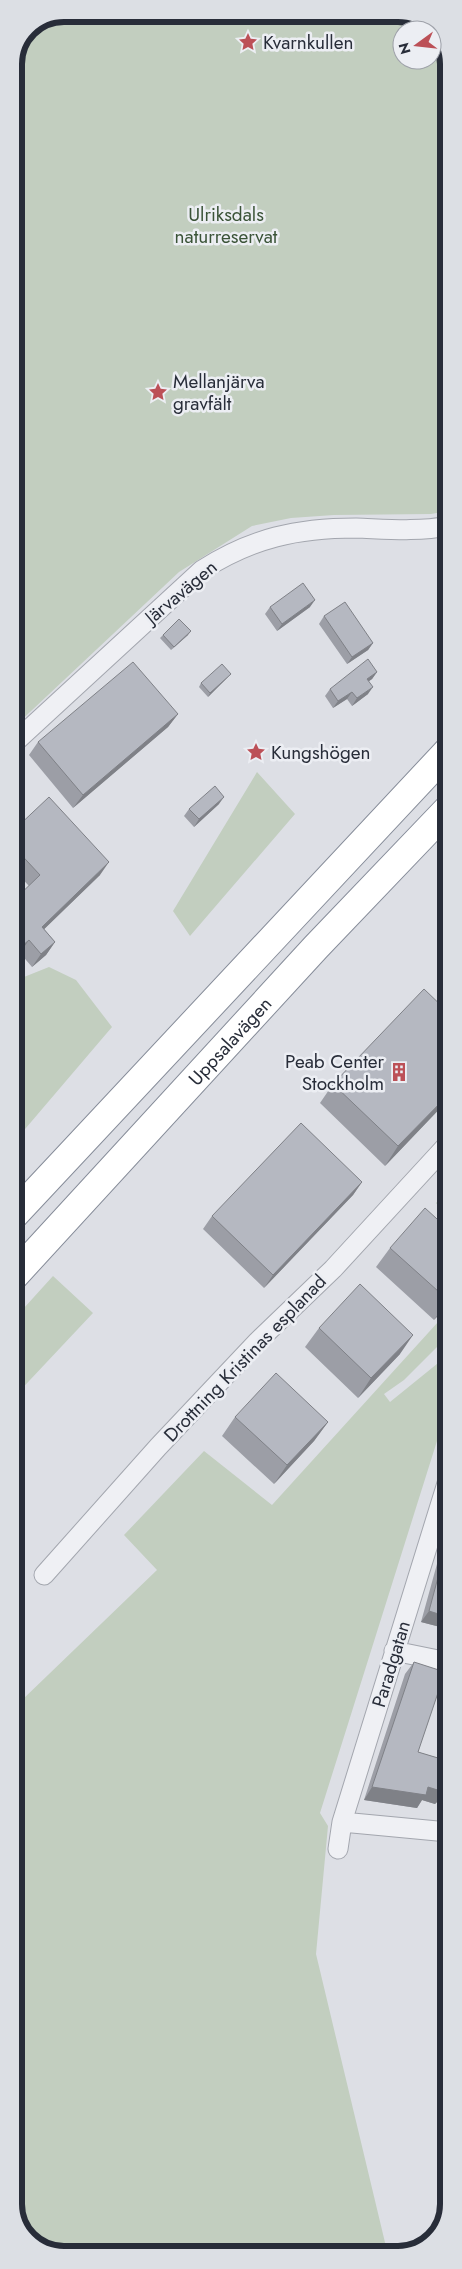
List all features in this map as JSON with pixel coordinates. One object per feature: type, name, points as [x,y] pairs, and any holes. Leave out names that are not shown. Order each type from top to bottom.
[{"type":"highway","name":"Uppsalavägen","points":[[23,1206],[439,759]]},
{"type":"highway","name":"Uppsalavägen","points":[[23,1267],[316,947],[439,818]]},
{"type":"street","name":"Järvavägen","points":[[22,735],[202,570],[226,554],[293,531],[337,528],[430,530],[439,528]]},
{"type":"street","name":"Drottning Kristinas esplanad","points":[[44,1575],[158,1447],[258,1341],[333,1269],[440,1153]]},
{"type":"street","name":"Paradgatan","points":[[338,1849],[342,1822],[440,1508]]},
{"type":"street","points":[[394,1651],[440,1660]]},
{"type":"street","points":[[342,1822],[440,1831]]},
{"type":"green space","name":"Ulriksdals naturreservat","points":[[64,22],[392,23],[392,70],[439,70],[439,513],[291,518],[252,526],[179,572],[22,719],[22,64],[23,56],[30,41],[48,26]]},
{"type":"green space","points":[[257,772],[295,814],[190,936],[173,911]]},
{"type":"green space","points":[[49,967],[76,980],[112,1027],[22,1132],[22,978]]},
{"type":"green space","points":[[53,1276],[93,1313],[23,1388],[23,1310]]},
{"type":"green space","points":[[440,1320],[440,1344],[404,1380],[384,1394],[390,1402],[440,1362],[440,1433],[320,1813],[328,1826],[316,1954],[386,2246],[53,2245],[41,2239],[31,2230],[23,2210],[23,1699],[157,1570],[124,1535],[204,1451],[272,1505]]},
{"type":"building","points":[[303,583],[315,600],[282,624],[270,607]]},
{"type":"building","points":[[345,602],[373,643],[352,657],[324,616]]},
{"type":"building","points":[[179,619],[191,631],[174,647],[163,635]]},
{"type":"building","points":[[368,659],[377,672],[367,679],[373,687],[357,698],[352,692],[338,701],[330,689]]},
{"type":"building","points":[[133,662],[178,714],[83,795],[38,742]]},
{"type":"building","points":[[222,664],[231,674],[210,693],[201,683]]},
{"type":"building","points":[[215,786],[224,797],[199,819],[189,809]]},
{"type":"building","points":[[49,797],[109,862],[42,927],[55,942],[41,954],[29,940],[22,946],[22,892],[40,875],[22,856],[22,822]]},
{"type":"building","name":"Peab Center Stockholm","points":[[424,989],[439,1004],[439,1104],[398,1146],[333,1084]]},
{"type":"building","points":[[301,1123],[362,1182],[273,1275],[212,1216]]},
{"type":"building","points":[[425,1208],[440,1221],[440,1292],[390,1248]]},
{"type":"building","points":[[360,1284],[413,1335],[371,1378],[319,1328]]},
{"type":"building","points":[[276,1373],[328,1422],[287,1465],[235,1417]]},
{"type":"building","points":[[440,1571],[440,1614],[429,1611]]},
{"type":"building","points":[[414,1662],[440,1670],[440,1688],[418,1752],[440,1759],[440,1791],[428,1787],[426,1795],[372,1787]]},
{"type":"place","name":"Kvarnkullen","points":[[248,42]]},
{"type":"place","name":"Mellanjärva gravfält","points":[[158,392]]},
{"type":"place","name":"Kungshögen","points":[[256,752]]},
{"type":"place","name":"Peab Center Stockholm","points":[[399,1072]]}]
